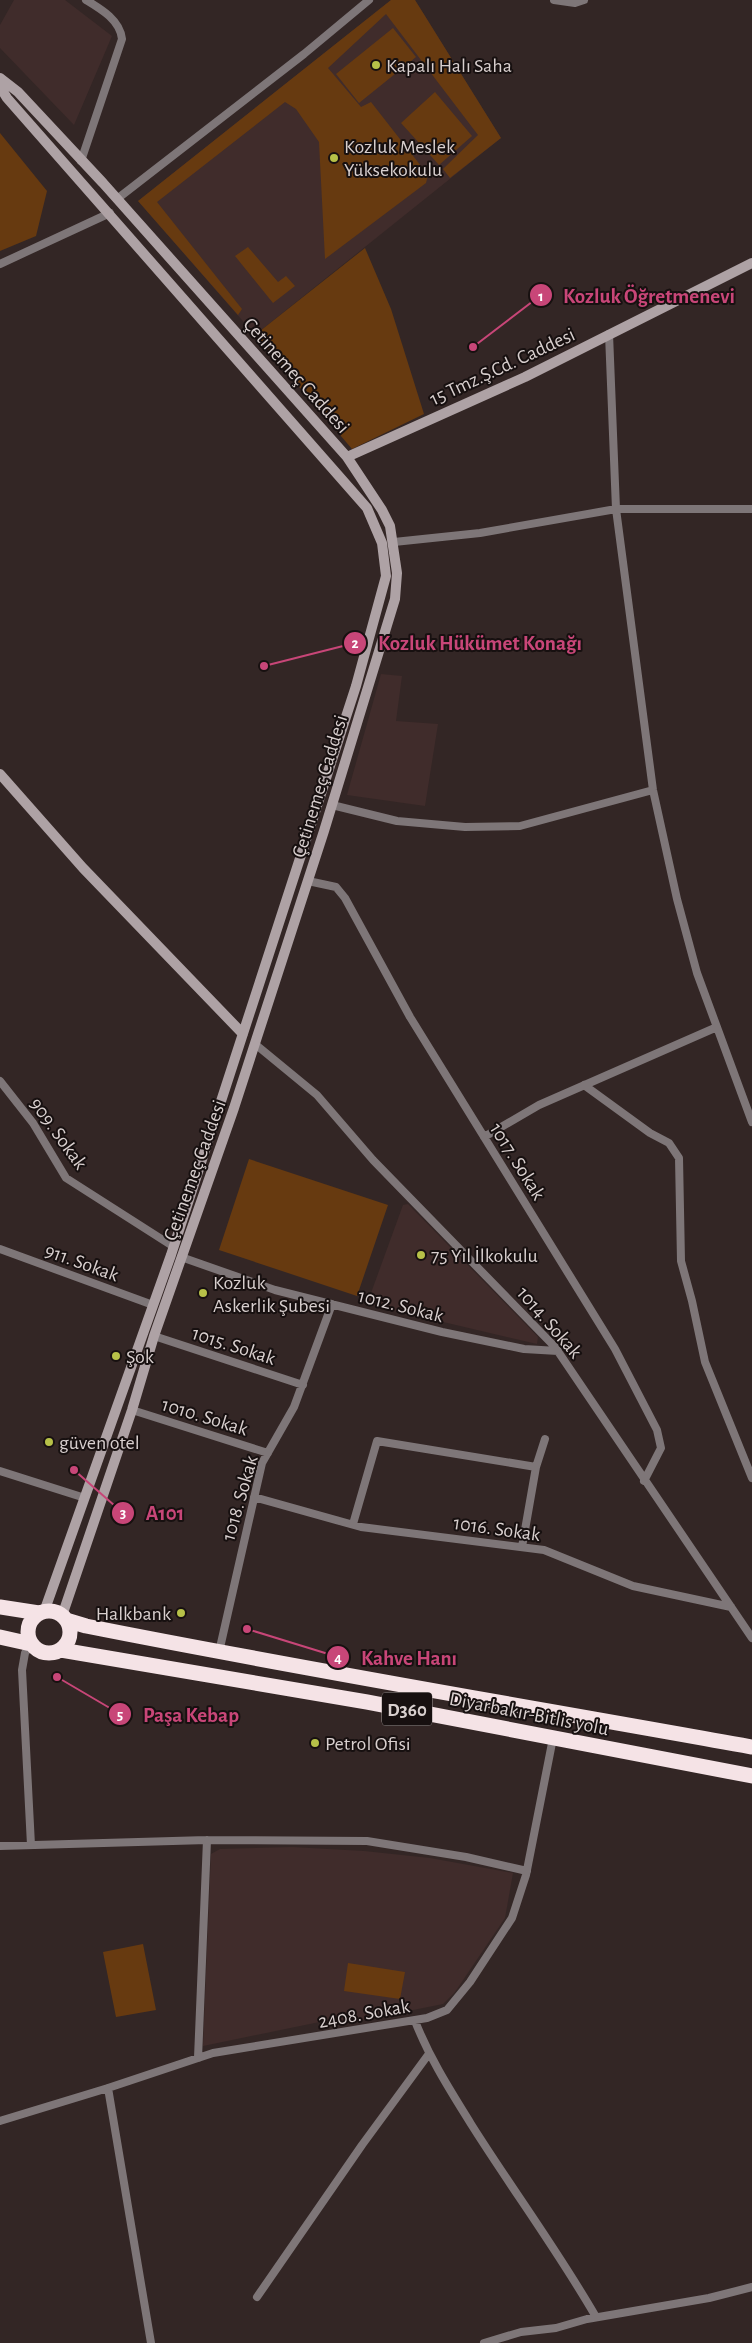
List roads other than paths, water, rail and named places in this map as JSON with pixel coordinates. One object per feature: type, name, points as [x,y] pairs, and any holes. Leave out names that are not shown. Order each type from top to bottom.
[{"type":"highway","points":[[0,1607],[54,1612],[64,1618],[70,1631],[69,1638],[61,1650],[47,1653],[40,1651],[31,1644],[0,1636]]},
{"type":"highway","points":[[31,1644],[27,1634],[30,1621],[42,1612]]},
{"type":"highway","name":"Diyarbakır-Bitlis yolu","points":[[64,1618],[86,1626],[219,1652],[381,1679],[752,1747]]},
{"type":"highway","name":"Diyarbakır-Bitlis yolu","points":[[61,1650],[367,1702],[752,1776]]},
{"type":"main road","name":"Çetinemeç Caddesi","points":[[0,78],[18,92],[118,199],[347,458],[382,510],[394,542],[397,572],[395,599],[308,881],[255,1044],[154,1336],[132,1410],[64,1618]]},
{"type":"main road","name":"Çetinemeç Caddesi","points":[[0,87],[7,98],[110,213],[367,508],[375,522],[385,559],[386,576],[356,686],[174,1247],[85,1498],[42,1612]]},
{"type":"main road","name":"15 Tmz.Ş.Cd. Caddesi","points":[[347,458],[525,377],[752,264]]},
{"type":"main road","points":[[0,774],[83,868],[243,1034]]},
{"type":"street","points":[[81,161],[122,39],[110,15],[86,0]]},
{"type":"street","points":[[118,199],[304,54],[369,0]]},
{"type":"street","points":[[554,0],[575,3],[584,0]]},
{"type":"street","points":[[0,264],[110,213]]},
{"type":"street","points":[[609,334],[616,509],[653,790],[682,917],[698,973],[752,1122]]},
{"type":"street","points":[[394,542],[480,533],[616,509],[752,509]]},
{"type":"street","points":[[332,805],[397,820],[465,827],[520,826],[653,790]]},
{"type":"street","name":"1017. Sokak","points":[[308,881],[336,886],[345,898],[410,1017],[615,1349],[658,1430],[661,1448],[644,1481]]},
{"type":"street","points":[[484,1137],[539,1105],[717,1027]]},
{"type":"street","name":"1014. Sokak","points":[[255,1044],[317,1095],[373,1160],[558,1351],[644,1481],[752,1638]]},
{"type":"street","name":"909. Sokak","points":[[0,1081],[32,1123],[66,1178],[174,1247]]},
{"type":"street","points":[[584,1085],[650,1133],[669,1143],[679,1158],[681,1261],[705,1362],[752,1478]]},
{"type":"street","name":"911. Sokak","points":[[0,1249],[153,1305]]},
{"type":"street","name":"1012. Sokak","points":[[181,1257],[274,1290],[524,1349],[558,1351]]},
{"type":"street","name":"1018. Sokak","points":[[219,1652],[262,1463],[294,1407],[332,1304]]},
{"type":"street","name":"1015. Sokak","points":[[154,1336],[303,1385]]},
{"type":"street","name":"1010. Sokak","points":[[132,1410],[268,1453]]},
{"type":"street","points":[[522,1547],[536,1467],[545,1439]]},
{"type":"street","points":[[352,1524],[377,1441],[536,1467]]},
{"type":"street","points":[[0,1471],[85,1498]]},
{"type":"street","name":"1016. Sokak","points":[[254,1497],[352,1524],[544,1550],[632,1586],[731,1607]]},
{"type":"street","points":[[31,1644],[25,1653],[22,1670],[31,1845]]},
{"type":"street","name":"2408. Sokak","points":[[0,2121],[213,2053],[415,2021],[447,2010],[470,1982],[512,1918],[527,1871],[553,1738]]},
{"type":"street","points":[[198,2058],[207,1840]]},
{"type":"street","points":[[0,1846],[207,1840],[367,1841],[466,1857],[527,1871]]},
{"type":"street","points":[[415,2021],[428,2055],[500,2170],[568,2269],[596,2317]]},
{"type":"street","points":[[256,2298],[362,2145],[428,2055]]},
{"type":"street","points":[[108,2088],[151,2343]]},
{"type":"street","points":[[484,2343],[521,2332],[556,2328],[596,2317],[709,2298],[752,2287]]},
{"type":"place","name":"Kapalı Halı Saha","points":[[376,65]]},
{"type":"place","name":"Kozluk Meslek Yüksekokulu","points":[[334,158]]},
{"type":"place","name":"Kozluk Öğretmenevi","points":[[473,347]]},
{"type":"place","name":"Kozluk Hükümet Konağı","points":[[264,666]]},
{"type":"place","name":"75 Yıl İlkokulu","points":[[421,1255]]},
{"type":"place","name":"Kozluk Askerlik Şubesi","points":[[203,1293]]},
{"type":"place","name":"Şok","points":[[116,1356]]},
{"type":"place","name":"güven otel","points":[[49,1442]]},
{"type":"place","name":"A101","points":[[74,1470]]},
{"type":"place","name":"Halkbank","points":[[181,1613]]},
{"type":"place","name":"Kahve Hanı","points":[[247,1629]]},
{"type":"place","name":"Paşa Kebap","points":[[57,1677]]},
{"type":"place","name":"Petrol Ofisi","points":[[315,1743]]}]
